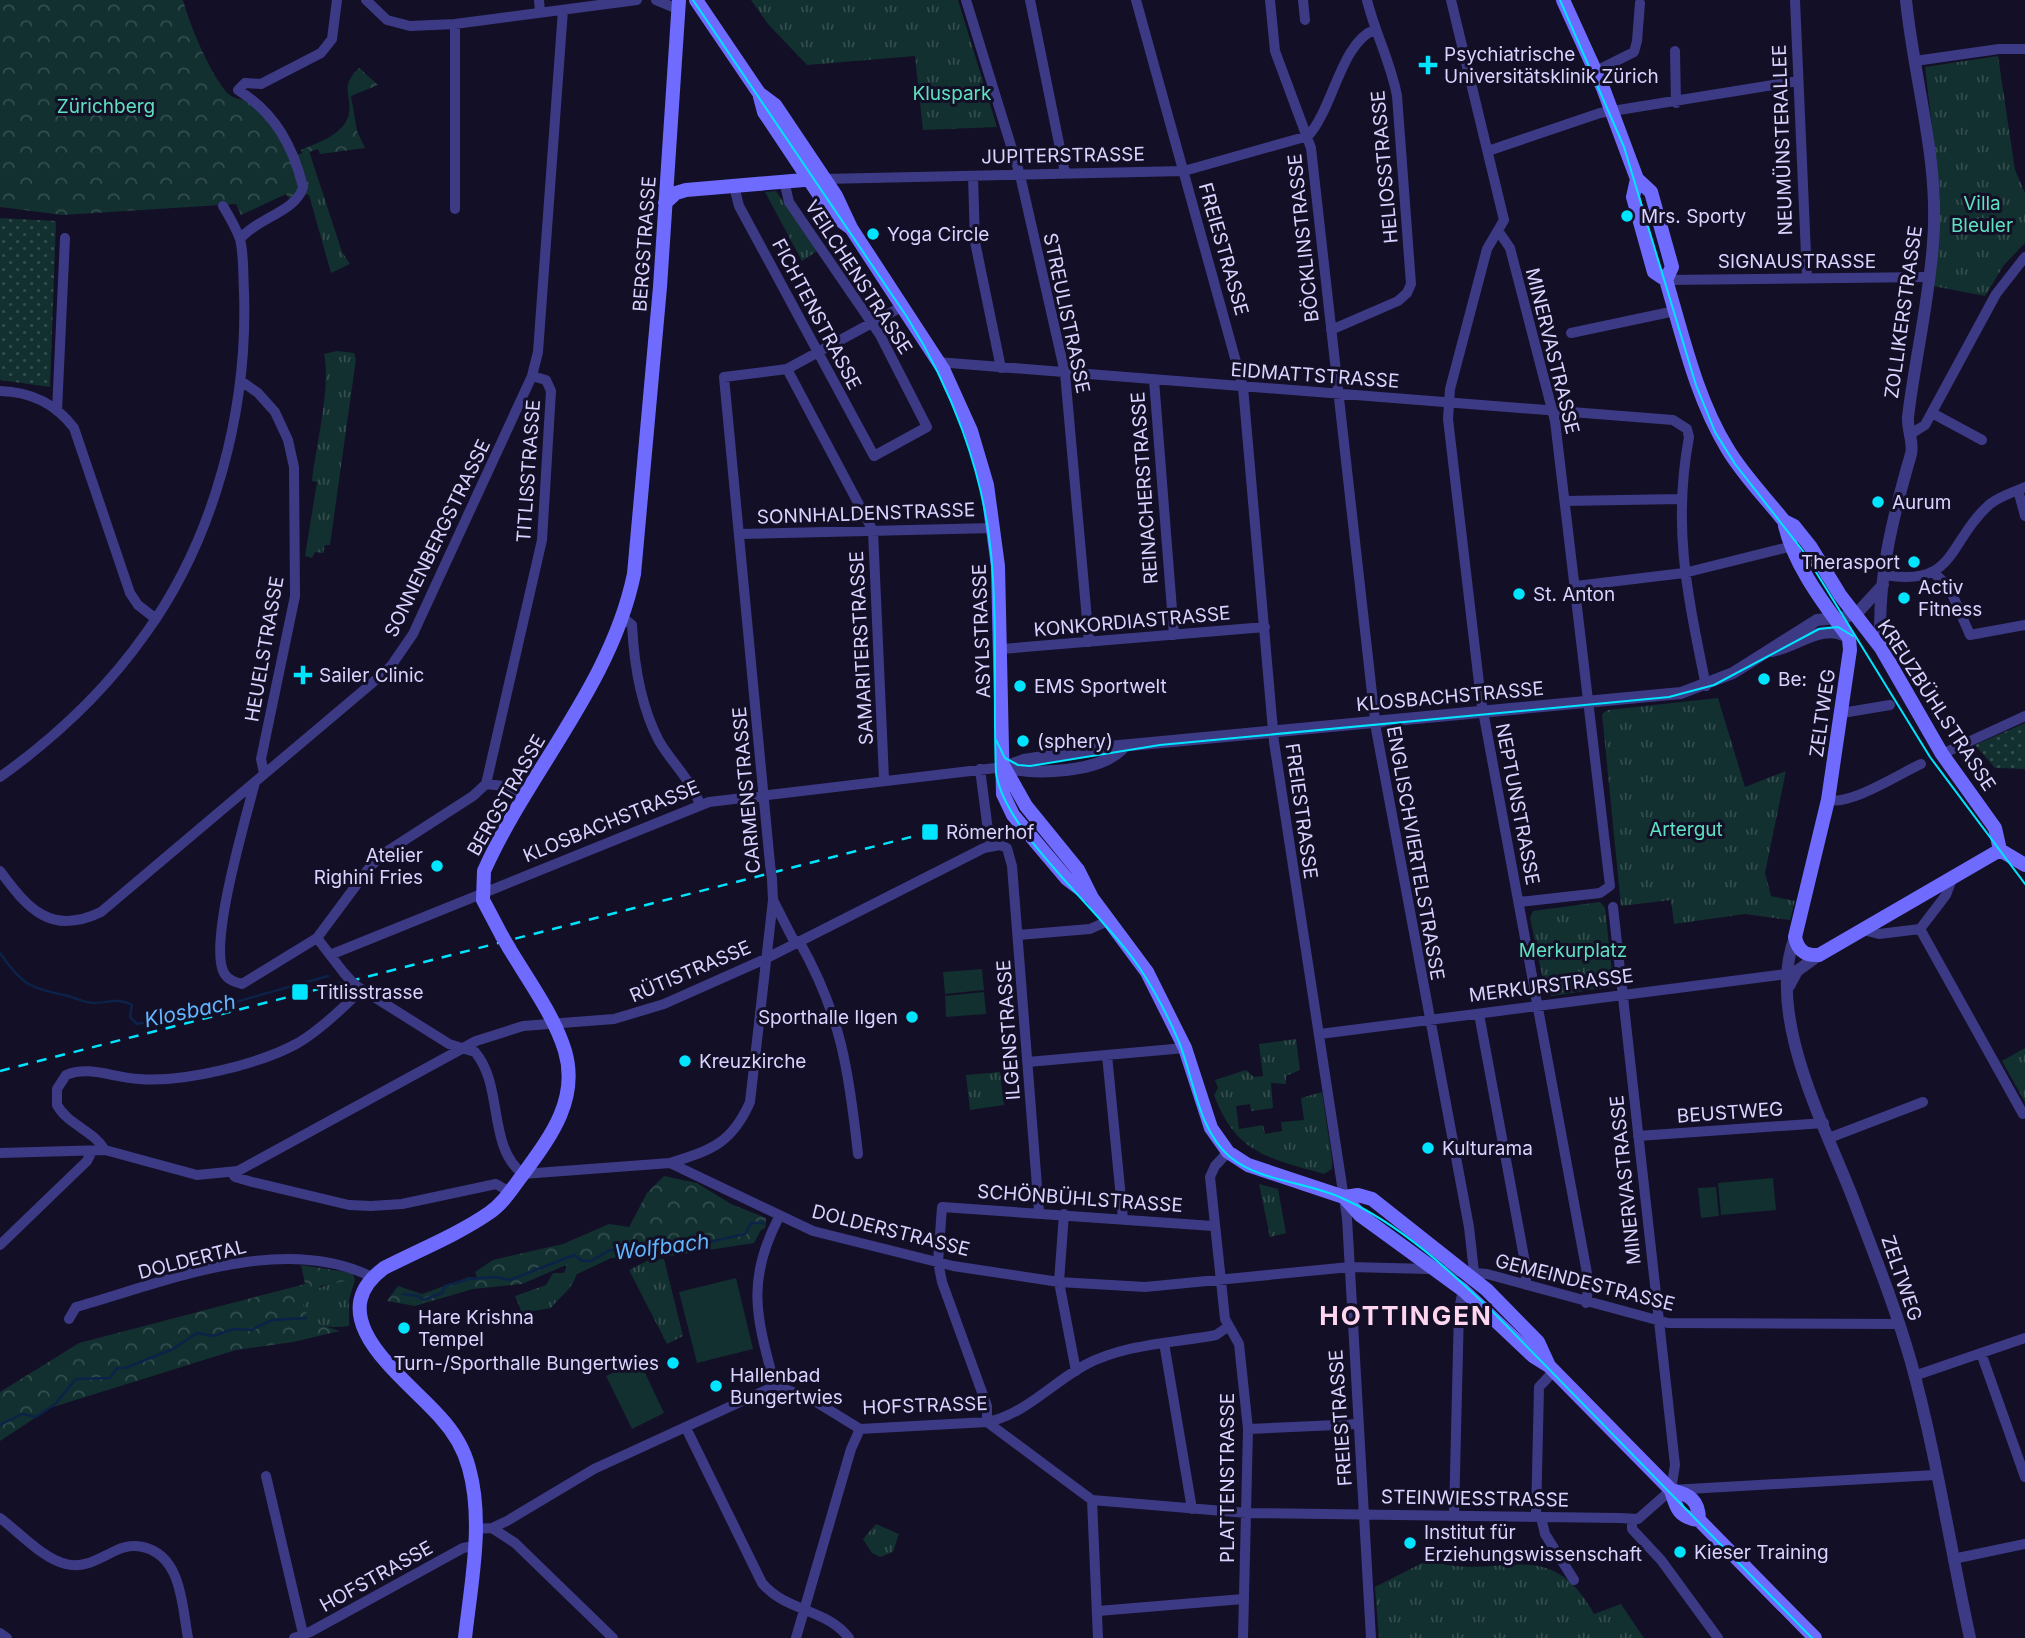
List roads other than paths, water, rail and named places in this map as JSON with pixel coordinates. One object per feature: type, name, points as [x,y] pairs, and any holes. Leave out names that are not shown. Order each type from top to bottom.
[{"type":"main road","name":"ASYLSTRASSE","points":[[696,0],[759,93],[775,105],[844,208],[851,228],[950,382],[973,436],[994,528],[1002,649],[1004,767],[1026,806],[1078,870],[1092,898],[1147,972],[1185,1048],[1211,1128],[1228,1152]]},
{"type":"main road","points":[[1563,0],[1613,112],[1637,179],[1633,197],[1654,272],[1666,280],[1700,392],[1714,425],[1741,468],[1784,521],[1793,546],[1844,616],[1849,638]]},
{"type":"main road","name":"BERGSTRASSE","points":[[482,894],[484,871],[596,677],[622,617],[634,574],[641,518],[679,5]]},
{"type":"main road","name":"ASYLSTRASSE","points":[[759,93],[764,112],[832,214],[851,228]]},
{"type":"main road","points":[[668,171],[686,190]]},
{"type":"main road","name":"JUPITERSTRASSE","points":[[665,203],[676,193],[686,190],[824,179]]},
{"type":"main road","name":"KREUZBÜHLSTRASSE","points":[[1784,521],[1794,526],[1810,546],[1839,595],[1844,616],[1881,648],[1942,754],[1995,828],[2000,850]]},
{"type":"main road","name":"ZELTWEG","points":[[1796,937],[1828,800],[1842,713],[1849,638]]},
{"type":"main road","points":[[1796,937],[1802,953],[1819,955],[2000,850],[2025,865]]},
{"type":"main road","points":[[465,1638],[475,1529],[470,1470],[454,1436],[368,1339],[360,1307],[372,1277],[480,1219],[510,1192],[551,1136],[565,1106],[568,1068],[553,1023],[505,942],[482,894]]},
{"type":"main road","points":[[1228,1152],[1248,1165],[1344,1196],[1358,1195],[1371,1199],[1470,1273],[1538,1342],[1552,1369]]},
{"type":"main road","points":[[1344,1196],[1360,1215],[1440,1271],[1533,1356],[1552,1369],[1671,1490],[1677,1511],[1688,1518],[1699,1520],[1815,1638]]},
{"type":"street","points":[[240,239],[250,226],[295,203],[303,187],[296,160],[280,130],[262,107],[239,90],[245,83],[261,84],[321,53],[332,39],[337,0]]},
{"type":"street","points":[[366,0],[387,20],[396,24],[455,24],[637,0]]},
{"type":"street","points":[[539,0],[540,12]]},
{"type":"street","points":[[656,0],[679,5]]},
{"type":"street","name":"STREULISTRASSE","points":[[966,0],[1020,175],[1065,373],[1089,642]]},
{"type":"street","points":[[1030,0],[1065,173]]},
{"type":"street","name":"FREIESTRASSE","points":[[1136,0],[1243,387],[1273,732],[1306,965],[1320,1034],[1344,1196],[1371,1638]]},
{"type":"street","name":"BÖCKLINSTRASSE","points":[[1270,0],[1271,39],[1308,136],[1338,395]]},
{"type":"street","points":[[1303,0],[1305,20]]},
{"type":"street","name":"HELIOSSTRASSE","points":[[1331,330],[1348,326],[1407,293],[1411,278],[1397,96],[1391,69],[1374,30],[1367,0]]},
{"type":"street","name":"MINERVASTRASSE","points":[[1451,0],[1503,212],[1504,220],[1499,232],[1510,248],[1558,444],[1610,886],[1600,893],[1519,902]]},
{"type":"street","name":"NEUMÜNSTERALLEE","points":[[1795,0],[1800,169],[1807,278]]},
{"type":"street","name":"ZOLLIKERSTRASSE","points":[[1881,648],[1880,610],[1894,510],[1912,452],[1908,420],[1933,245],[1934,178],[1906,0]]},
{"type":"street","points":[[1596,71],[1634,52],[1640,3]]},
{"type":"street","name":"SONNENBERGSTRASSE","points":[[0,871],[30,909],[61,921],[89,918],[101,912],[381,675],[414,634],[532,376],[538,352],[563,10]]},
{"type":"street","points":[[455,24],[456,209]]},
{"type":"street","points":[[1308,136],[1320,123],[1355,45],[1374,30]]},
{"type":"street","points":[[1915,61],[1999,49],[2025,49]]},
{"type":"street","points":[[1675,51],[1676,103]]},
{"type":"street","points":[[1488,150],[1600,113],[1676,103],[1798,81]]},
{"type":"street","name":"JUPITERSTRASSE","points":[[824,179],[1184,171],[1308,136]]},
{"type":"street","points":[[973,176],[975,243],[1001,368]]},
{"type":"street","name":"VEILCHENSTRASSE","points":[[784,181],[789,202],[872,325],[927,427],[871,452]]},
{"type":"street","name":"FICHTENSTRASSE","points":[[734,186],[739,206],[871,452]]},
{"type":"street","points":[[0,777],[45,744],[101,690],[156,619],[192,553],[215,494],[241,381],[245,312],[240,239],[223,206]]},
{"type":"street","name":"NEPTUNSTRASSE","points":[[1499,232],[1487,249],[1447,404],[1483,712],[1589,1284],[1587,1303]]},
{"type":"street","points":[[57,411],[65,238]]},
{"type":"street","points":[[1909,435],[1925,425],[1996,294],[2025,257]]},
{"type":"street","name":"SIGNAUSTRASSE","points":[[1666,280],[1928,277]]},
{"type":"street","points":[[787,369],[903,306]]},
{"type":"street","points":[[1571,333],[1675,311]]},
{"type":"street","name":"EIDMATTSTRASSE","points":[[937,362],[1447,404],[1673,419],[1688,429],[1689,437],[1680,499]]},
{"type":"street","name":"CARMENSTRASSE","points":[[670,1163],[713,1149],[734,1132],[742,1121],[753,1083],[773,901],[723,386],[724,377],[732,374],[787,369]]},
{"type":"street","name":"SAMARITERSTRASSE","points":[[787,369],[873,531],[884,779]]},
{"type":"street","name":"TITLISSTRASSE","points":[[486,784],[542,540],[551,391],[546,380],[532,376]]},
{"type":"street","name":"REINACHERSTRASSE","points":[[1154,380],[1174,635]]},
{"type":"street","name":"HEUELSTRASSE","points":[[241,381],[258,393],[275,412],[288,440],[294,467],[295,596],[261,759],[264,774]]},
{"type":"street","points":[[0,391],[32,394],[57,411],[74,429],[132,599],[156,619]]},
{"type":"street","name":"ENGLISCHVIERTELSTRASSE","points":[[1338,395],[1375,722],[1469,1227],[1470,1273]]},
{"type":"street","points":[[1932,413],[1982,440]]},
{"type":"street","points":[[1844,616],[1865,606],[1884,580],[1914,578],[1934,573],[1990,505],[2021,489],[2025,516]]},
{"type":"street","points":[[1565,501],[1680,499],[1684,573],[1706,686]]},
{"type":"street","name":"SONNHALDENSTRASSE","points":[[739,534],[994,528]]},
{"type":"street","points":[[1576,586],[1684,573],[1793,546]]},
{"type":"street","points":[[1934,573],[1949,587],[1970,635],[2025,625]]},
{"type":"street","name":"KLOSBACHSTRASSE","points":[[1772,652],[1786,638],[1817,620],[1844,616]]},
{"type":"street","points":[[622,617],[632,625],[634,656],[648,713],[659,740],[700,805]]},
{"type":"street","name":"KONKORDIASTRASSE","points":[[1002,649],[1265,627]]},
{"type":"street","name":"KLOSBACHSTRASSE","points":[[330,954],[700,805],[884,779],[1004,767],[1034,758],[1109,747],[1122,748],[1670,695],[1706,686],[1772,652],[1791,648],[1824,631],[1839,632],[1849,638]]},
{"type":"street","points":[[1842,713],[1890,705]]},
{"type":"street","points":[[1942,754],[2025,716]]},
{"type":"street","points":[[1828,800],[1840,801],[1921,764]]},
{"type":"street","points":[[980,769],[990,846]]},
{"type":"street","points":[[255,781],[222,926],[222,970],[234,982],[250,981],[317,938],[353,888],[383,854],[473,796],[486,784],[504,786],[525,798]]},
{"type":"street","name":"RÜTISTRASSE","points":[[231,1172],[249,1166],[476,1041],[523,1026],[594,1022],[635,1013],[690,993],[765,959],[990,846],[1005,846]]},
{"type":"street","name":"ILGENSTRASSE","points":[[1005,846],[1012,866],[1039,1212]]},
{"type":"street","points":[[1863,930],[1879,934],[1920,929],[1946,895],[1952,879]]},
{"type":"street","points":[[773,901],[819,977],[838,1026],[846,1054],[858,1154]]},
{"type":"street","name":"MINERVASTRASSE","points":[[1613,907],[1675,1465],[1671,1490]]},
{"type":"street","points":[[1018,935],[1090,929],[1110,920]]},
{"type":"street","points":[[1920,929],[2023,1114]]},
{"type":"street","name":"ZELTWEG","points":[[1796,937],[1788,980],[1797,1050],[1899,1324],[1914,1376],[1970,1638]]},
{"type":"street","points":[[317,938],[357,988],[480,1057],[496,1107],[505,1153],[510,1163],[523,1174],[670,1163]]},
{"type":"street","points":[[1788,980],[1819,955]]},
{"type":"street","name":"MERKURSTRASSE","points":[[1320,1034],[1622,995],[1788,980]]},
{"type":"street","points":[[105,1150],[97,1137],[67,1118],[57,1105],[57,1089],[66,1075],[85,1070],[137,1079],[168,1080],[199,1076],[270,1055],[301,1041],[357,988]]},
{"type":"street","points":[[1479,1014],[1526,1268],[1526,1285]]},
{"type":"street","points":[[1028,1062],[1185,1048]]},
{"type":"street","points":[[1107,1055],[1123,1219]]},
{"type":"street","points":[[1829,1138],[1923,1102]]},
{"type":"street","name":"BEUSTWEG","points":[[1638,1136],[1824,1124]]},
{"type":"street","points":[[1,1242],[86,1161],[92,1150]]},
{"type":"street","points":[[0,1153],[105,1150],[197,1175],[231,1172],[235,1177],[252,1182],[349,1205],[402,1204],[496,1184],[510,1192]]},
{"type":"street","points":[[1222,1281],[1213,1226],[1210,1177],[1215,1166],[1228,1152]]},
{"type":"street","name":"DOLDERSTRASSE","points":[[670,1163],[779,1217],[852,1243],[938,1262],[1059,1282],[1145,1287],[1222,1281]]},
{"type":"street","name":"SCHÖNBÜHLSTRASSE","points":[[938,1262],[940,1210],[945,1205],[1213,1226]]},
{"type":"street","points":[[1064,1214],[1059,1282],[1076,1371]]},
{"type":"street","points":[[475,1529],[492,1528],[594,1469],[775,1386],[757,1304],[756,1281],[760,1260],[779,1217]]},
{"type":"street","name":"DOLDERTAL","points":[[69,1319],[76,1307],[238,1262],[274,1258],[349,1268],[372,1277]]},
{"type":"street","points":[[938,1262],[942,1282],[987,1406],[987,1422],[1092,1500],[1090,1508],[1098,1638]]},
{"type":"street","name":"GEMEINDESTRASSE","points":[[1222,1281],[1350,1267],[1440,1271],[1470,1273],[1526,1285],[1659,1322],[1866,1326],[1899,1324]]},
{"type":"street","name":"PLATTENSTRASSE","points":[[1222,1281],[1225,1319],[1240,1348],[1248,1429],[1244,1638]]},
{"type":"street","points":[[1454,1515],[1459,1309],[1463,1290]]},
{"type":"street","name":"HOFSTRASSE","points":[[775,1386],[808,1397],[860,1429],[987,1422],[1007,1418],[1076,1371],[1112,1354],[1216,1335],[1229,1326]]},
{"type":"street","points":[[1914,1376],[2025,1338]]},
{"type":"street","points":[[1164,1343],[1192,1509]]},
{"type":"street","points":[[1981,1353],[2025,1477]]},
{"type":"street","points":[[1552,1369],[1539,1387],[1539,1517],[1545,1534],[1574,1580]]},
{"type":"street","points":[[1248,1429],[1358,1424]]},
{"type":"street","points":[[686,1429],[762,1583],[783,1602],[835,1623],[849,1638]]},
{"type":"street","points":[[796,1638],[860,1429]]},
{"type":"street","points":[[1718,1638],[1661,1560],[1632,1529],[1632,1521],[1638,1520],[1671,1490],[1935,1475]]},
{"type":"street","points":[[266,1476],[301,1637]]},
{"type":"street","name":"STEINWIESSTRASSE","points":[[1092,1500],[1247,1513],[1619,1518],[1632,1521]]},
{"type":"street","points":[[0,1518],[49,1555],[67,1565],[88,1564],[121,1547],[135,1546],[158,1553],[174,1571],[188,1638]]},
{"type":"street","points":[[492,1528],[515,1543],[613,1638]]},
{"type":"street","points":[[1953,1559],[2025,1544]]},
{"type":"street","name":"HOFSTRASSE","points":[[301,1637],[463,1548],[474,1546]]},
{"type":"street","points":[[1098,1611],[1243,1599]]},
{"type":"street","points":[[0,1633],[7,1638]]},
{"type":"waterway","name":"Klosbach","points":[[0,953],[15,973],[28,984],[87,1002],[127,1003],[132,1005],[130,1017],[137,1024],[200,1012],[328,976]]},
{"type":"waterway","name":"Wolfbach","points":[[403,1294],[418,1296],[423,1300],[442,1293],[445,1286],[469,1279],[496,1277],[510,1280],[574,1255],[582,1261],[591,1261],[610,1250],[638,1251],[659,1243],[709,1242],[745,1234],[751,1223],[763,1223]]},
{"type":"waterway","name":"Wolfbach","points":[[0,1425],[22,1414],[36,1417],[55,1404],[76,1379],[110,1378],[117,1368],[125,1368],[173,1349],[197,1333],[213,1336],[234,1329],[251,1330],[272,1320],[306,1318]]},
{"type":"tram line","points":[[693,0],[907,317],[938,372],[973,461],[987,522],[994,608],[996,773],[1003,796],[1036,847],[1123,946],[1145,976],[1175,1032],[1204,1119],[1219,1146],[1230,1157],[1256,1172],[1344,1199],[1385,1222],[1424,1250],[1495,1314],[1812,1638]]},
{"type":"tram line","points":[[1560,0],[1624,147],[1696,385],[1715,432],[1735,464],[1803,551],[1930,757],[2025,884]]},
{"type":"tram line","points":[[996,740],[1005,758],[1018,765],[1030,766],[1160,745],[1669,697],[1714,685],[1819,629],[1838,627],[1853,636]]},
{"type":"railway","points":[[0,1071],[911,837]]},
{"type":"place","name":"Psychiatrische Universitätsklinik Zürich","points":[[1428,65]]},
{"type":"place","name":"Mrs. Sporty","points":[[1627,216]]},
{"type":"place","name":"Yoga Circle","points":[[873,234]]},
{"type":"place","name":"Aurum","points":[[1878,502]]},
{"type":"place","name":"Therasport","points":[[1914,562]]},
{"type":"place","name":"St. Anton","points":[[1519,594]]},
{"type":"place","name":"Activ Fitness","points":[[1904,598]]},
{"type":"place","name":"Sailer Clinic","points":[[303,675]]},
{"type":"place","name":"Be:","points":[[1764,679]]},
{"type":"place","name":"EMS Sportwelt","points":[[1020,686]]},
{"type":"place","name":"(sphery)","points":[[1023,741]]},
{"type":"place","name":"Römerhof","points":[[930,832]]},
{"type":"place","name":"Atelier Righini Fries","points":[[437,866]]},
{"type":"place","name":"Titlisstrasse","points":[[300,992]]},
{"type":"place","name":"Sporthalle Ilgen","points":[[912,1017]]},
{"type":"place","name":"Kreuzkirche","points":[[685,1061]]},
{"type":"place","name":"Kulturama","points":[[1428,1148]]},
{"type":"place","name":"Hare Krishna Tempel","points":[[404,1328]]},
{"type":"place","name":"Turn-/Sporthalle Bungertwies","points":[[673,1363]]},
{"type":"place","name":"Hallenbad Bungertwies","points":[[716,1386]]},
{"type":"place","name":"Institut für Erziehungswissenschaft","points":[[1410,1543]]},
{"type":"place","name":"Kieser Training","points":[[1680,1552]]},
{"type":"district","name":"HOTTINGEN","points":[[1406,1316]]},
{"type":"park label","name":"Kluspark","points":[[952,93]]},
{"type":"park label","name":"Zürichberg","points":[[106,106]]},
{"type":"park label","name":"Villa Bleuler","points":[[1982,214]]},
{"type":"park label","name":"Artergut","points":[[1686,829]]},
{"type":"park label","name":"Merkurplatz","points":[[1573,950]]}]
